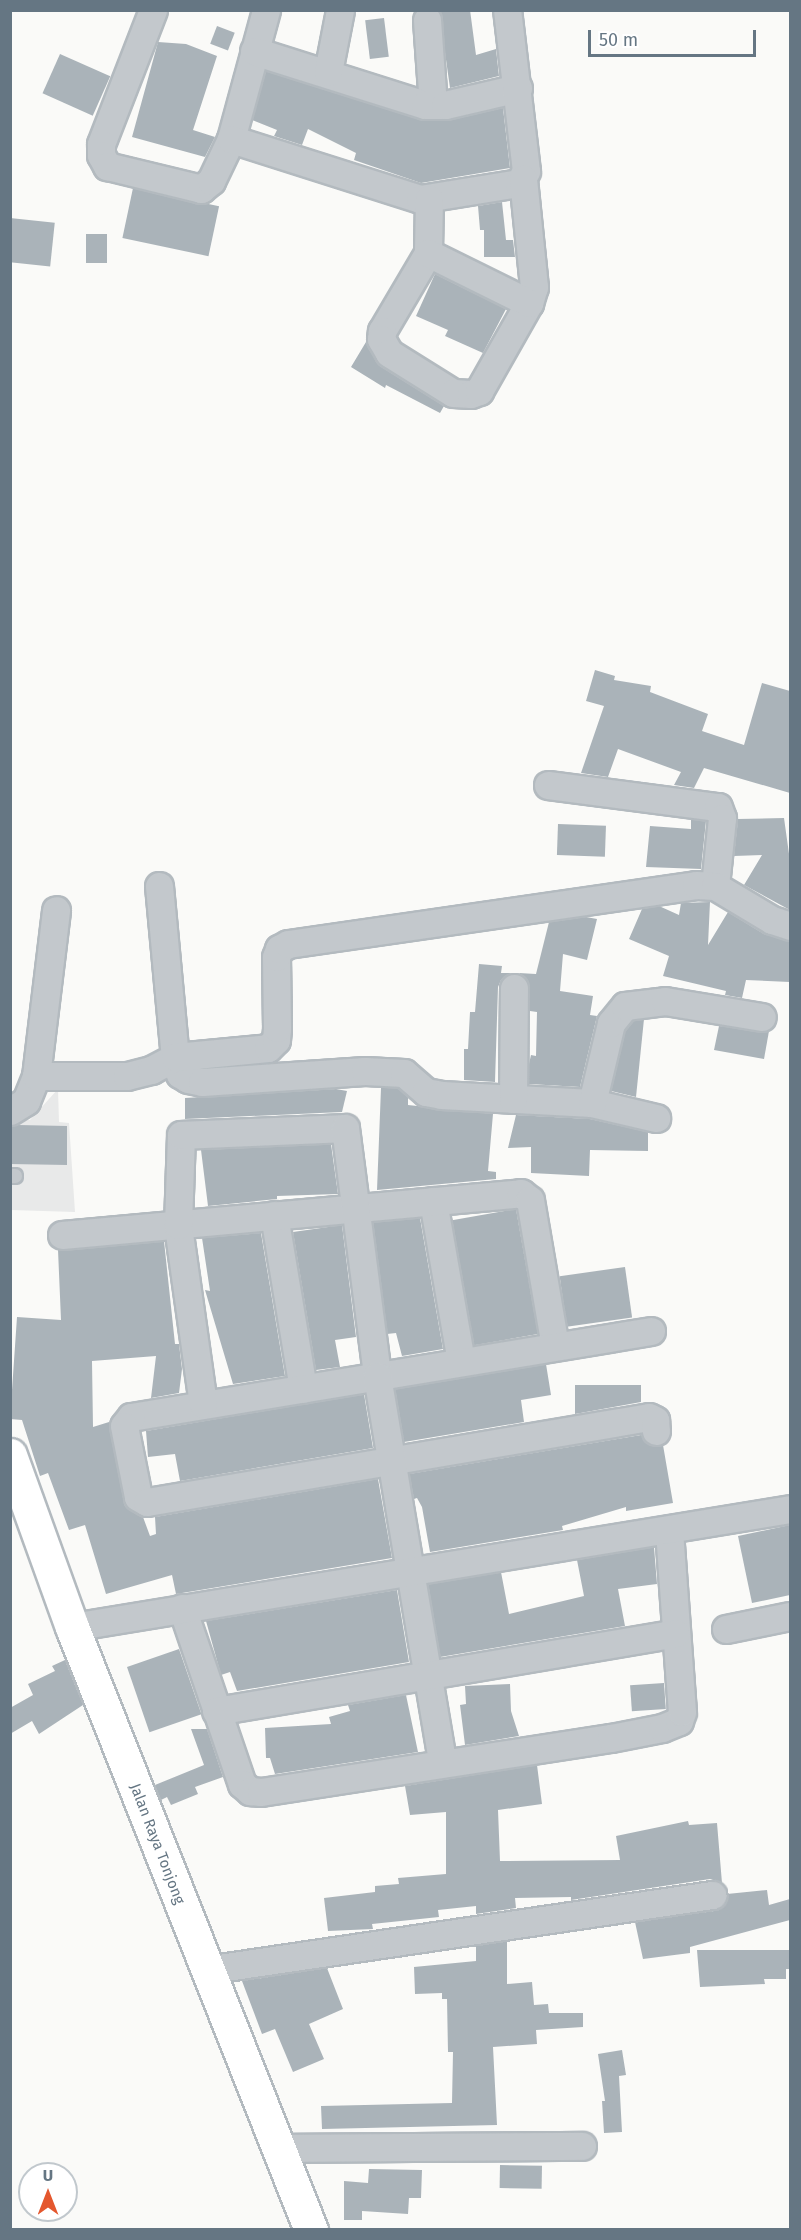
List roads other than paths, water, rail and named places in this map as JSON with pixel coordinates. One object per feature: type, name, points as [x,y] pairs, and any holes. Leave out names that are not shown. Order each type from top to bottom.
[{"type":"main road","name":"Jalan Raya Tonjong","points":[[10,1455],[72,1627],[206,1970],[281,2148],[311,2229]]},
{"type":"street","points":[[153,10],[101,144],[107,166],[201,189],[211,181],[231,139],[266,10]]},
{"type":"street","points":[[328,72],[340,10]]},
{"type":"street","points":[[429,199],[428,253],[382,331],[381,339],[389,353],[453,393],[471,394],[479,391],[529,303],[534,262],[523,179],[526,171],[518,87],[507,10]]},
{"type":"street","points":[[427,20],[434,105]]},
{"type":"street","points":[[254,51],[328,72],[413,103],[434,105],[518,87]]},
{"type":"street","points":[[231,139],[409,197],[429,199],[523,179]]},
{"type":"street","points":[[428,253],[529,303]]},
{"type":"street","points":[[548,785],[718,807],[722,818],[715,886]]},
{"type":"street","points":[[36,1076],[127,1076],[151,1070],[175,1057],[268,1048],[276,1040],[276,957],[279,949],[288,944],[696,885],[715,886],[772,920],[790,926]]},
{"type":"street","points":[[159,886],[175,1057],[180,1074],[202,1082],[365,1071],[404,1073],[426,1092],[441,1095],[592,1103],[656,1118]]},
{"type":"street","points":[[10,1111],[26,1101],[36,1076],[56,910]]},
{"type":"street","points":[[513,1099],[514,988]]},
{"type":"street","points":[[592,1103],[610,1023],[625,1006],[665,1001],[762,1017]]},
{"type":"street","points":[[203,1404],[178,1225],[179,1140],[185,1133],[345,1128],[358,1207],[377,1376],[442,1762]]},
{"type":"street","points":[[62,1235],[358,1207],[527,1195],[555,1346]]},
{"type":"street","points":[[434,1201],[461,1362]]},
{"type":"street","points":[[274,1215],[303,1389]]},
{"type":"street","points":[[651,1331],[203,1404],[125,1421],[142,1501],[649,1418],[655,1420],[656,1431]]},
{"type":"street","points":[[72,1627],[790,1509]]},
{"type":"street","points":[[182,1608],[242,1784],[250,1791],[261,1792],[442,1762],[610,1738],[679,1721],[682,1707],[669,1530]]},
{"type":"street","points":[[726,1629],[790,1616]]},
{"type":"street","points":[[216,1711],[675,1633]]},
{"type":"street","points":[[206,1970],[712,1895]]},
{"type":"street","points":[[281,2148],[582,2146]]}]
